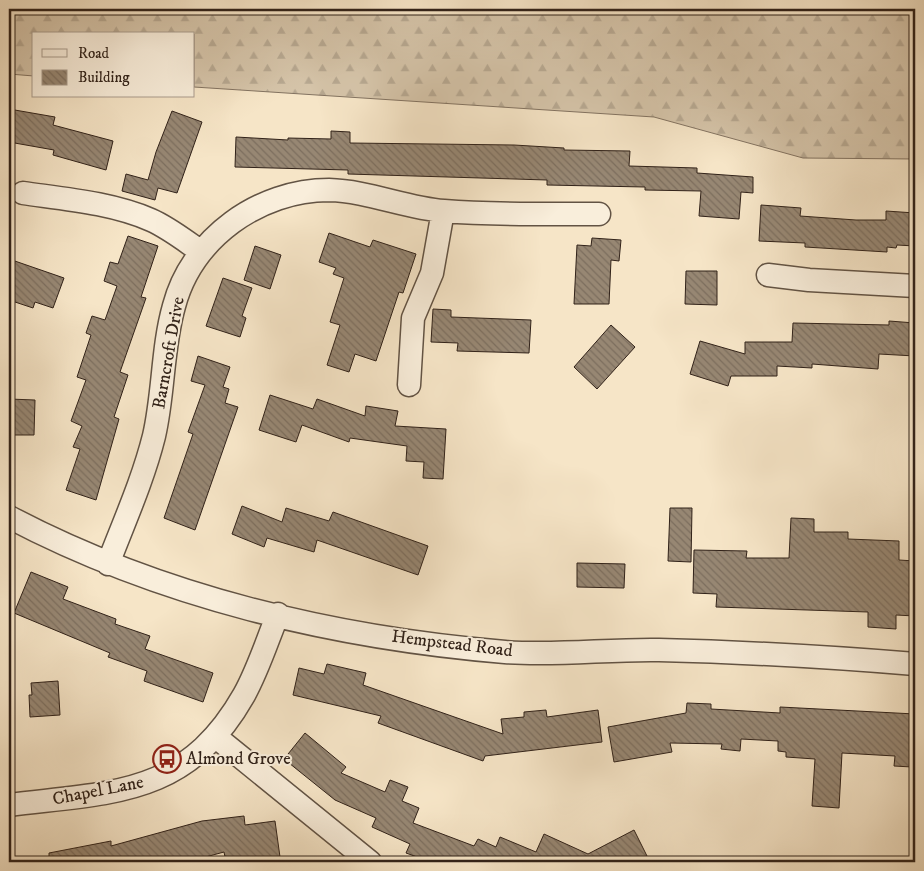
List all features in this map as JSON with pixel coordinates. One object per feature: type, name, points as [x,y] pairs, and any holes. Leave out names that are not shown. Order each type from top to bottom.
[{"type":"street","name":"Barncroft Drive","points":[[108,564],[153,438],[174,305],[181,284],[200,251],[224,228],[262,205],[306,192],[348,192],[443,211],[599,214]]},
{"type":"street","points":[[22,193],[72,200],[150,220],[173,231],[200,251]]},
{"type":"street","points":[[409,385],[413,318],[432,272],[443,211]]},
{"type":"street","points":[[768,275],[809,280],[915,286]]},
{"type":"street","name":"Hempstead Road","points":[[9,517],[108,564],[165,584],[342,629],[506,652],[560,653],[667,650],[794,655],[915,664]]},
{"type":"street","name":"Chapel Lane","points":[[9,806],[97,794],[151,782],[181,766],[216,737],[244,694],[278,614]]},
{"type":"street","points":[[216,737],[370,862]]},
{"type":"green space","points":[[9,9],[915,9],[915,159],[803,158],[654,117],[195,87],[195,32],[32,32],[32,76],[9,74]]},
{"type":"building","points":[[9,109],[55,117],[53,125],[113,141],[106,170],[53,155],[54,150],[9,142]]},
{"type":"building","points":[[172,111],[202,122],[177,193],[158,188],[155,200],[122,191],[126,174],[148,180],[156,152]]},
{"type":"building","points":[[331,131],[350,132],[350,143],[514,145],[564,148],[564,150],[630,151],[629,166],[697,168],[697,173],[753,177],[753,193],[741,192],[739,219],[699,216],[701,191],[645,190],[645,187],[547,185],[547,180],[348,174],[348,170],[235,167],[236,137],[288,140],[288,138],[331,139]]},
{"type":"building","points":[[761,205],[801,208],[800,216],[856,220],[886,220],[886,211],[915,213],[915,246],[897,245],[896,248],[887,247],[887,252],[805,247],[805,243],[759,241]]},
{"type":"building","points":[[329,233],[370,247],[373,240],[416,254],[403,293],[399,292],[376,361],[355,354],[349,372],[327,365],[340,325],[330,322],[344,278],[333,274],[336,268],[319,262]]},
{"type":"building","points":[[128,236],[158,246],[141,297],[146,298],[120,372],[128,375],[114,417],[119,419],[96,500],[66,490],[80,449],[73,447],[82,426],[71,421],[86,380],[77,377],[91,335],[86,333],[92,316],[105,320],[117,286],[104,281],[110,262],[118,264]]},
{"type":"building","points":[[592,238],[621,240],[619,261],[611,260],[609,304],[574,304],[577,245],[591,246]]},
{"type":"building","points":[[255,246],[281,255],[270,289],[244,280]]},
{"type":"building","points":[[9,259],[64,278],[53,308],[35,302],[33,308],[9,300]]},
{"type":"building","points":[[686,271],[717,271],[717,305],[685,304]]},
{"type":"building","points":[[223,278],[252,288],[242,316],[246,318],[240,337],[206,326]]},
{"type":"building","points":[[433,309],[451,310],[451,317],[531,320],[529,353],[457,351],[458,343],[431,342]]},
{"type":"building","points":[[889,321],[915,323],[915,356],[879,354],[878,369],[812,364],[812,368],[777,366],[777,376],[731,376],[728,386],[690,374],[700,341],[745,354],[745,342],[792,342],[793,323],[889,325]]},
{"type":"building","points":[[611,325],[635,347],[597,389],[574,367]]},
{"type":"building","points":[[198,356],[230,367],[223,387],[229,389],[225,403],[238,407],[195,530],[164,518],[193,434],[188,432],[205,385],[191,381]]},
{"type":"building","points":[[270,395],[313,409],[317,399],[365,416],[366,406],[398,411],[395,426],[446,429],[443,479],[423,478],[424,462],[406,461],[407,446],[350,438],[349,442],[302,425],[296,442],[259,430]]},
{"type":"building","points":[[9,399],[35,400],[34,435],[9,435]]},
{"type":"building","points":[[242,506],[282,522],[286,508],[329,521],[333,512],[428,546],[418,575],[317,540],[314,552],[267,538],[264,547],[232,534]]},
{"type":"building","points":[[670,508],[692,508],[691,562],[668,561]]},
{"type":"building","points":[[791,518],[814,519],[814,532],[848,532],[848,539],[899,541],[899,560],[915,561],[915,616],[896,615],[896,629],[868,627],[868,612],[716,607],[717,594],[693,593],[694,550],[747,551],[746,558],[789,558]]},
{"type":"building","points":[[577,563],[625,564],[624,588],[577,587]]},
{"type":"building","points":[[31,572],[68,587],[63,599],[116,619],[115,624],[150,636],[145,649],[213,673],[203,702],[144,681],[147,671],[108,657],[110,653],[14,613]]},
{"type":"building","points":[[327,664],[366,673],[363,685],[503,734],[501,719],[524,717],[524,712],[546,710],[547,717],[598,710],[602,742],[485,756],[483,761],[378,723],[381,716],[293,695],[299,668],[324,674]]},
{"type":"building","points":[[58,681],[60,715],[30,717],[29,695],[32,695],[31,683]]},
{"type":"building","points":[[687,703],[711,704],[711,709],[780,713],[780,707],[915,714],[912,767],[894,766],[895,756],[842,753],[839,808],[812,806],[815,759],[786,757],[786,752],[778,751],[778,741],[741,739],[740,751],[721,749],[722,744],[670,743],[672,752],[614,762],[608,727],[686,713]]},
{"type":"building","points":[[305,733],[346,767],[341,773],[385,792],[390,780],[408,787],[402,801],[419,808],[413,823],[474,846],[478,839],[496,847],[500,837],[536,852],[544,834],[588,854],[634,830],[650,862],[431,862],[406,853],[410,844],[372,827],[376,818],[335,800],[284,759]]},
{"type":"building","points":[[244,816],[245,825],[275,821],[280,857],[226,862],[224,852],[187,862],[49,862],[49,853],[111,841],[111,846],[202,821]]},
{"type":"place","name":"Almond Grove","points":[[167,759]]}]
